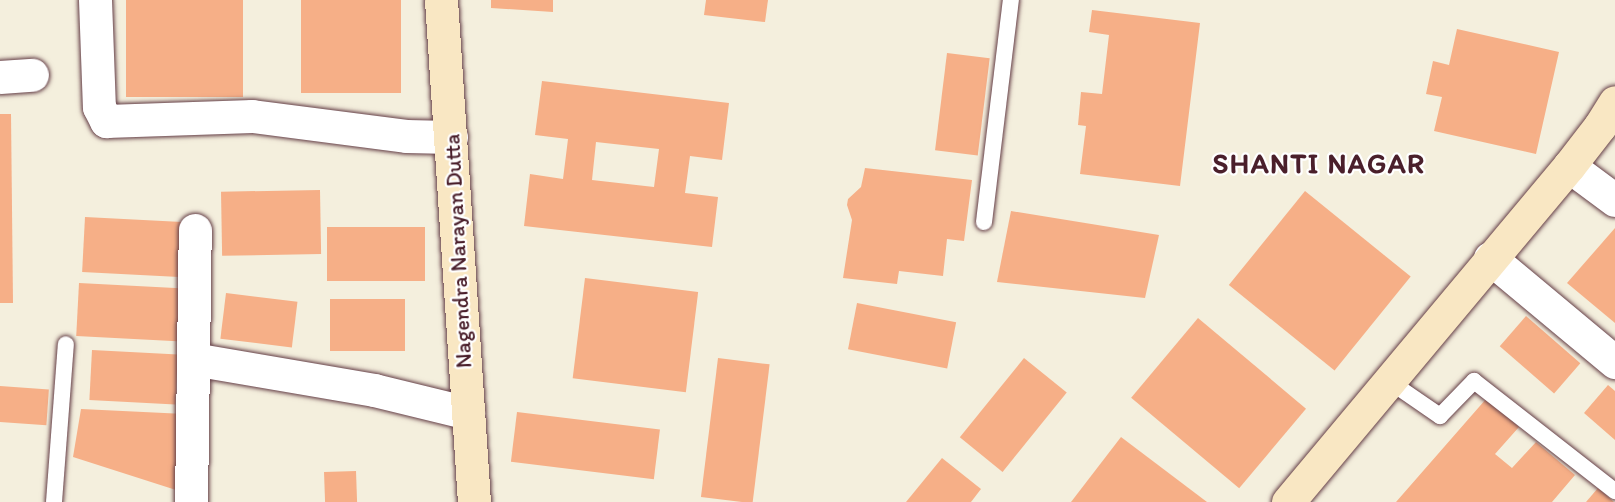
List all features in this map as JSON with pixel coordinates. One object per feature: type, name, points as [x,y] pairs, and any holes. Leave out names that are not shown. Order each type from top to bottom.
[{"type":"street","points":[[95,0],[99,107],[106,121],[252,116],[406,136],[451,137]]},
{"type":"street","name":"Nagendra Narayan Dutta","points":[[441,0],[474,502]]},
{"type":"street","points":[[1288,502],[1569,166],[1600,126],[1615,102]]},
{"type":"street","points":[[1569,166],[1615,200]]},
{"type":"street","points":[[191,502],[195,230]]},
{"type":"street","points":[[1490,258],[1615,362]]},
{"type":"street","points":[[193,359],[374,390],[468,413]]},
{"type":"lane","points":[[984,222],[1011,0]]},
{"type":"lane","points":[[54,502],[66,344]]},
{"type":"lane","points":[[1389,381],[1440,416],[1474,381],[1615,491]]},
{"type":"building","points":[[126,0],[243,0],[243,97],[126,97]]},
{"type":"building","points":[[301,0],[401,0],[401,93],[301,93]]},
{"type":"building","points":[[491,0],[553,0],[553,12],[491,8]]},
{"type":"building","points":[[706,0],[768,0],[765,22],[704,15]]},
{"type":"building","points":[[1092,10],[1200,23],[1180,186],[1080,174],[1086,126],[1078,125],[1081,92],[1102,94],[1109,35],[1089,32]]},
{"type":"building","points":[[1457,29],[1559,52],[1536,154],[1434,131],[1442,97],[1426,94],[1433,61],[1449,65]]},
{"type":"building","points":[[947,53],[990,58],[978,156],[935,150]]},
{"type":"building","points":[[542,81],[729,103],[722,160],[690,156],[685,193],[718,197],[712,247],[524,226],[530,174],[563,179],[568,139],[535,135]],"holes":[[[596,142],[659,149],[654,187],[592,180]]]},
{"type":"building","points":[[0,114],[11,114],[13,303],[0,303]]},
{"type":"building","points":[[865,168],[972,180],[964,241],[947,239],[943,276],[899,271],[897,284],[843,278],[852,220],[847,205],[848,199],[861,187]]},
{"type":"building","points":[[320,190],[321,254],[222,256],[221,192]]},
{"type":"building","points":[[1305,191],[1411,277],[1335,371],[1229,285]]},
{"type":"building","points":[[1011,211],[1159,235],[1145,298],[997,282]]},
{"type":"building","points":[[85,217],[187,222],[184,277],[82,272]]},
{"type":"building","points":[[327,227],[425,227],[425,281],[327,281]]},
{"type":"building","points":[[1615,228],[1615,323],[1567,283]]},
{"type":"building","points":[[585,278],[698,292],[686,392],[573,378]]},
{"type":"building","points":[[79,283],[180,288],[177,341],[76,336]]},
{"type":"building","points":[[226,293],[297,302],[292,347],[220,339]]},
{"type":"building","points":[[330,299],[405,299],[405,351],[330,351]]},
{"type":"building","points":[[857,303],[956,322],[947,368],[848,349]]},
{"type":"building","points":[[1526,316],[1580,363],[1554,393],[1500,346]]},
{"type":"building","points":[[1198,318],[1306,409],[1239,488],[1131,398]]},
{"type":"building","points":[[92,350],[178,355],[175,404],[89,400]]},
{"type":"building","points":[[718,358],[770,364],[753,502],[701,497]]},
{"type":"building","points":[[1024,358],[1067,393],[1003,472],[960,437]]},
{"type":"building","points":[[1608,385],[1615,391],[1615,440],[1584,413]]},
{"type":"building","points":[[0,386],[49,389],[46,425],[0,422]]},
{"type":"building","points":[[1486,399],[1519,427],[1495,454],[1512,468],[1536,442],[1575,475],[1552,502],[1396,502]]},
{"type":"building","points":[[81,409],[185,414],[176,490],[73,457]]},
{"type":"building","points":[[517,412],[660,430],[654,479],[511,462]]},
{"type":"building","points":[[1121,437],[1207,502],[1071,502]]},
{"type":"building","points":[[942,458],[981,489],[971,502],[906,502]]},
{"type":"building","points":[[356,471],[357,502],[325,502],[324,472]]},
{"type":"building","points":[[1598,488],[1614,502],[1586,502]]},
{"type":"district","name":"SHANTI NAGAR","points":[[1319,163]]}]
